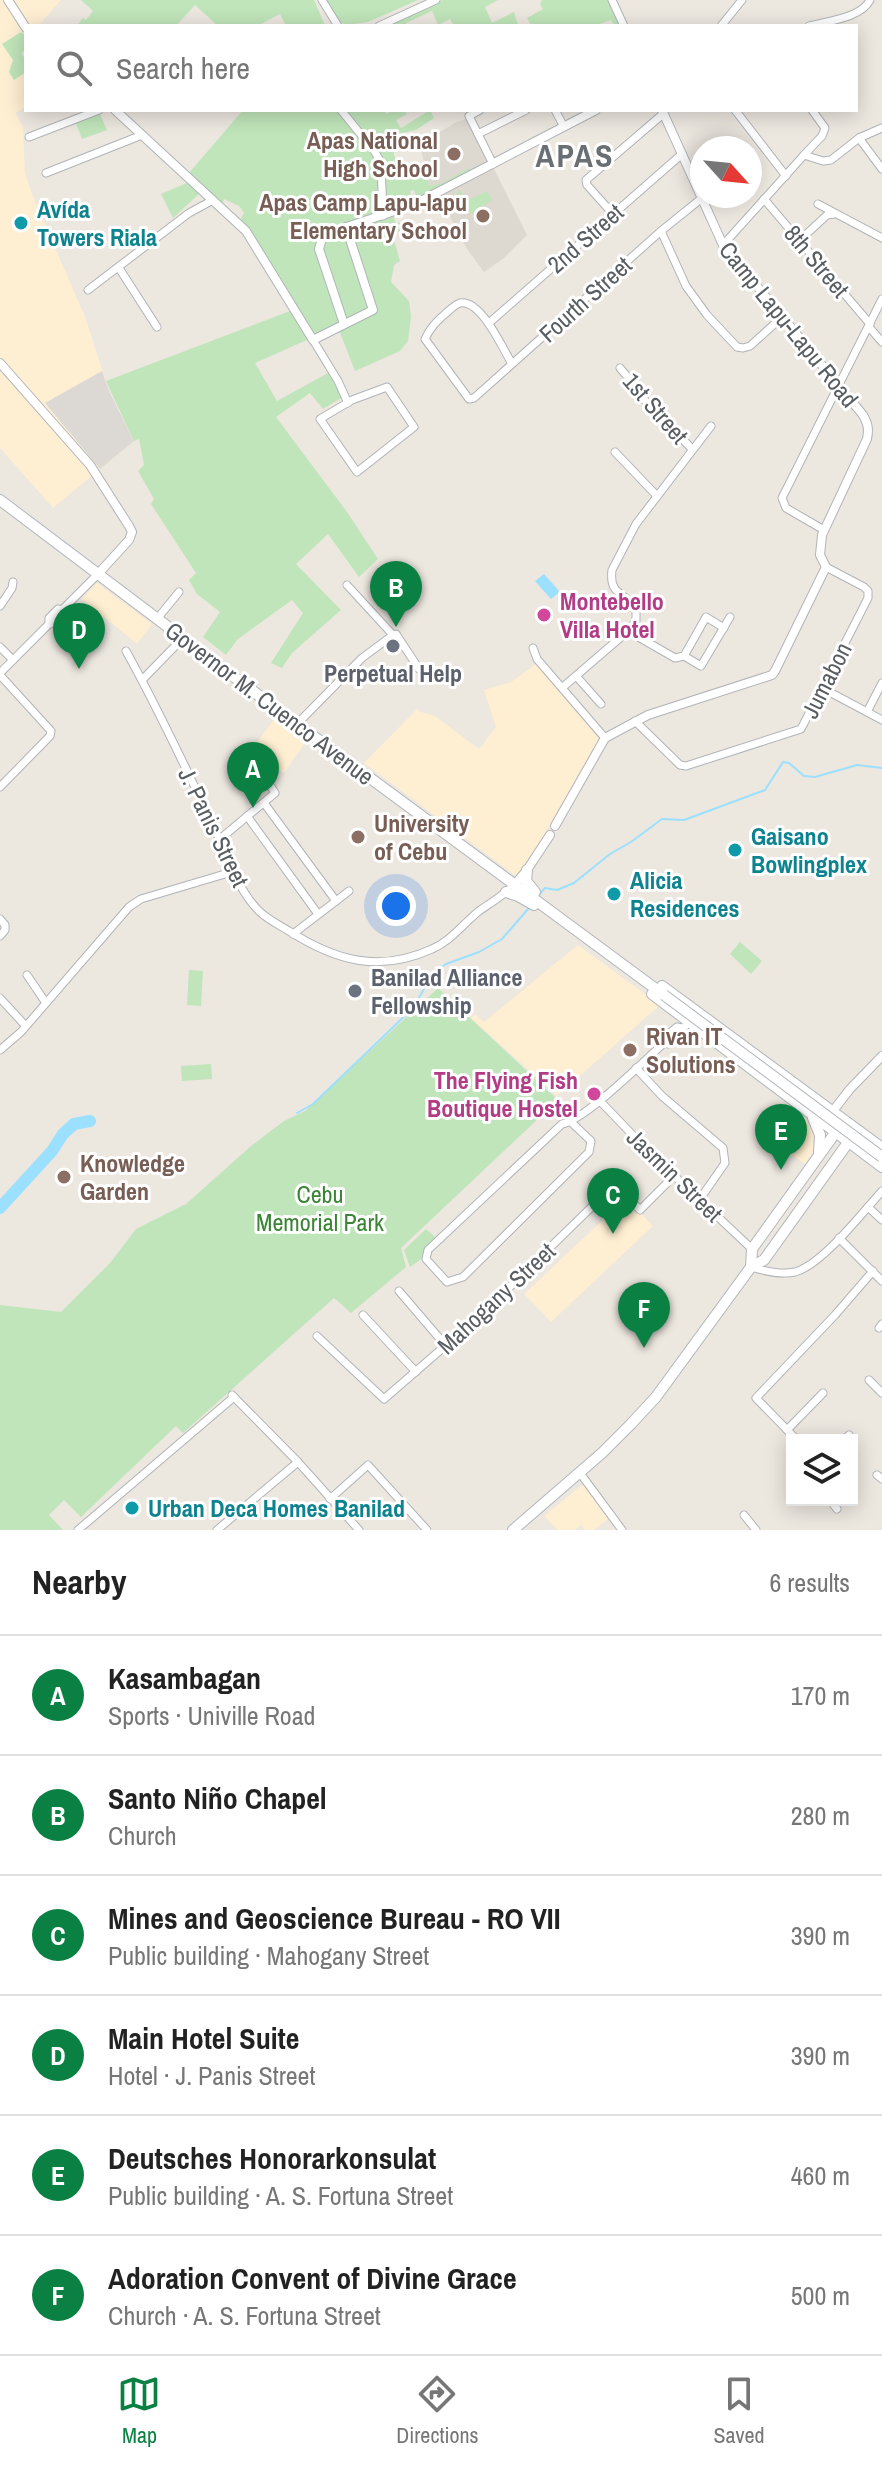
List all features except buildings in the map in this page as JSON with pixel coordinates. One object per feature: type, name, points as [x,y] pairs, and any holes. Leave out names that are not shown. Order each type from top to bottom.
[{"type":"main road","name":"Governor M. Cuenco Avenue","points":[[0,500],[587,937],[879,1161]]},
{"type":"main road","points":[[506,892],[529,895],[527,870]]},
{"type":"main road","points":[[551,911],[587,937]]},
{"type":"main road","name":"Governor M. Cuenco Avenue","points":[[619,962],[685,1025],[879,1161]]},
{"type":"main road","name":"Governor M. Cuenco Avenue","points":[[619,962],[661,985],[882,1149]]},
{"type":"main road","points":[[748,1067],[756,1056]]},
{"type":"main road","points":[[767,1081],[773,1079],[775,1070]]},
{"type":"main road","points":[[810,1113],[820,1135],[817,1158]]},
{"type":"main road","points":[[751,1267],[752,1249],[844,1121]]},
{"type":"main road","points":[[513,1530],[580,1473],[656,1397],[751,1267],[764,1260],[857,1130]]},
{"type":"main road","points":[[879,1161],[875,1152],[882,1149]]},
{"type":"street","points":[[8,0],[24,25]]},
{"type":"street","points":[[322,0],[335,24]]},
{"type":"street","points":[[383,24],[436,0]]},
{"type":"street","points":[[612,0],[623,24]]},
{"type":"street","points":[[723,24],[742,0]]},
{"type":"street","points":[[816,24],[861,11],[870,0]]},
{"type":"street","points":[[29,137],[94,112]]},
{"type":"street","points":[[117,112],[246,231],[338,381],[348,403]]},
{"type":"street","points":[[343,112],[381,163],[383,216]]},
{"type":"street","points":[[476,112],[469,116],[493,164]]},
{"type":"street","points":[[478,134],[522,112]]},
{"type":"street","points":[[556,112],[564,127]]},
{"type":"street","points":[[344,324],[319,249],[323,235],[427,199],[592,112]]},
{"type":"street","points":[[613,214],[586,180],[662,112]]},
{"type":"street","name":"Camp Lapu-Lapu Road","points":[[662,112],[690,171]]},
{"type":"street","points":[[737,112],[786,176]]},
{"type":"street","points":[[723,245],[822,136],[825,128],[813,112]]},
{"type":"street","points":[[804,155],[823,161],[831,160],[859,138],[882,128]]},
{"type":"street","points":[[46,173],[142,135]]},
{"type":"street","points":[[859,138],[882,169]]},
{"type":"street","name":"2nd Street","points":[[489,323],[682,154]]},
{"type":"street","name":"8th Street","points":[[764,199],[882,342]]},
{"type":"street","points":[[88,290],[189,213],[213,200]]},
{"type":"street","name":"Fourth Street","points":[[489,323],[474,306],[457,304],[435,323],[425,339],[469,399],[474,398],[690,204]]},
{"type":"street","points":[[818,204],[882,238]]},
{"type":"street","name":"Camp Lapu-Lapu Road","points":[[605,738],[635,721],[772,675],[826,567],[819,545],[869,431],[863,415],[723,245],[707,208]]},
{"type":"street","points":[[799,241],[827,215],[834,214]]},
{"type":"street","points":[[313,340],[373,310],[346,227]]},
{"type":"street","points":[[661,231],[686,286],[707,315],[737,347],[750,346],[781,318]]},
{"type":"street","points":[[119,268],[157,327]]},
{"type":"street","points":[[824,530],[786,508],[782,498],[882,299]]},
{"type":"street","points":[[489,323],[512,364]]},
{"type":"street","points":[[0,363],[90,465],[132,532],[129,540],[98,574],[62,610],[58,609],[49,618],[49,624],[0,674],[51,731],[50,736],[0,787]]},
{"type":"street","name":"1st Street","points":[[620,368],[634,389],[692,449]]},
{"type":"street","points":[[387,387],[414,427],[357,472],[320,419],[348,403],[387,387]]},
{"type":"street","points":[[563,687],[636,621],[636,607],[615,590],[612,570],[636,524],[711,426]]},
{"type":"street","points":[[615,452],[657,496]]},
{"type":"street","name":"Jumabon","points":[[635,721],[680,765],[686,766],[801,729],[868,598],[868,591],[826,567]]},
{"type":"street","points":[[0,606],[13,582]]},
{"type":"street","points":[[347,585],[393,635],[396,634],[419,669]]},
{"type":"street","points":[[157,619],[179,592]]},
{"type":"street","points":[[684,656],[706,617],[724,628]]},
{"type":"street","points":[[628,631],[673,658],[684,656],[701,666],[730,617]]},
{"type":"street","points":[[297,724],[362,658],[393,635]]},
{"type":"street","points":[[142,680],[183,638]]},
{"type":"street","points":[[0,647],[13,660]]},
{"type":"street","points":[[533,648],[537,659],[605,738],[555,826]]},
{"type":"street","name":"J. Panis Street","points":[[126,651],[243,890],[258,910],[293,934],[345,959],[378,964],[390,962],[439,946],[515,884]]},
{"type":"street","points":[[576,676],[601,704]]},
{"type":"street","points":[[867,712],[882,683]]},
{"type":"street","points":[[822,688],[882,720]]},
{"type":"street","points":[[220,839],[275,793],[248,751]]},
{"type":"street","points":[[264,803],[336,901]]},
{"type":"street","points":[[247,816],[318,914]]},
{"type":"street","points":[[515,884],[550,835]]},
{"type":"street","points":[[0,1050],[21,1032],[124,912],[141,899],[235,871]]},
{"type":"street","points":[[293,934],[349,891]]},
{"type":"street","points":[[0,919],[5,925],[0,936]]},
{"type":"street","points":[[27,975],[46,1003]]},
{"type":"street","points":[[0,998],[23,1023]]},
{"type":"street","points":[[571,1122],[591,1141],[589,1152],[463,1277],[447,1282],[426,1259],[428,1250],[562,1124],[571,1122],[599,1100],[664,1043],[664,1038],[677,1027],[685,1025]]},
{"type":"street","points":[[823,1123],[882,1056]]},
{"type":"street","points":[[636,1068],[662,1096],[723,1148],[725,1163],[700,1199]]},
{"type":"street","name":"Jasmin Street","points":[[599,1100],[752,1249]]},
{"type":"street","name":"Mahogany Street","points":[[317,1336],[384,1399],[446,1346],[611,1188],[619,1188],[640,1210],[675,1175]]},
{"type":"street","points":[[751,1267],[766,1272],[794,1272],[817,1262],[882,1191]]},
{"type":"street","points":[[868,1207],[882,1220]]},
{"type":"street","points":[[839,1238],[882,1281]]},
{"type":"street","points":[[791,1434],[756,1398],[873,1271]]},
{"type":"street","points":[[399,1291],[446,1346]]},
{"type":"street","points":[[363,1315],[416,1372]]},
{"type":"street","points":[[869,1380],[882,1393]]},
{"type":"street","points":[[787,1430],[823,1393]]},
{"type":"street","points":[[78,1530],[232,1395],[359,1530]]},
{"type":"street","points":[[217,1530],[298,1462]]},
{"type":"street","points":[[330,1499],[368,1465],[427,1530]]},
{"type":"street","points":[[580,1473],[622,1530]]},
{"type":"street","points":[[744,1515],[756,1530]]},
{"type":"shaded area","points":[[0,0],[61,0],[41,23],[24,24],[24,33],[11,42],[24,61],[24,107],[16,113],[23,128],[25,173],[86,319],[109,391],[134,441],[53,508],[0,448]]},
{"type":"shaded area","name":"Apas National High School","points":[[468,118],[491,163],[433,193],[420,144]]},
{"type":"shaded area","name":"Apas Camp Lapu-lapu Elementary School","points":[[493,167],[527,235],[504,258],[484,272],[467,249],[439,196]]},
{"type":"shaded area","points":[[102,371],[134,441],[100,469],[45,403]]},
{"type":"shaded area","points":[[97,583],[152,624],[137,644],[82,599]]},
{"type":"shaded area","points":[[536,664],[599,739],[517,877],[364,763],[418,708],[418,711],[435,716],[479,749],[496,727],[484,690],[511,682]]},
{"type":"shaded area","points":[[276,717],[307,740],[284,773],[252,749]]},
{"type":"shaded area","points":[[578,945],[660,1005],[557,1096],[471,1018],[475,1014],[484,1022]]},
{"type":"shaded area","points":[[786,1104],[811,1122],[817,1145],[805,1164],[780,1147],[767,1149],[762,1134]]},
{"type":"shaded area","points":[[634,1206],[653,1226],[551,1322],[524,1294],[608,1215],[616,1223]]},
{"type":"shaded area","points":[[583,1484],[608,1519],[594,1530],[585,1530],[581,1525],[575,1530],[558,1530],[544,1516]]},
{"type":"green space","points":[[81,0],[314,0],[324,23],[285,24],[280,14],[261,24],[216,24],[195,5],[178,24],[78,24],[93,11]]},
{"type":"green space","points":[[325,0],[418,0],[368,22],[345,24],[335,20]]},
{"type":"green space","points":[[443,0],[498,0],[485,7],[492,23],[514,12],[518,24],[453,24],[450,19],[438,24],[432,11],[406,24],[391,24]]},
{"type":"green space","points":[[542,0],[609,0],[619,24],[613,24],[611,20],[600,24],[530,24],[527,18],[543,9],[540,4]]},
{"type":"green space","points":[[21,32],[24,34],[24,50],[21,54],[24,57],[24,73],[14,80],[9,72],[13,60],[2,44]]},
{"type":"green space","points":[[241,112],[406,112],[407,114],[396,120],[401,128],[431,112],[434,118],[416,130],[390,136],[394,143],[394,156],[415,175],[426,172],[429,186],[442,183],[469,168],[472,172],[417,199],[414,190],[410,191],[406,205],[395,209],[396,224],[400,222],[403,230],[392,233],[400,261],[394,265],[391,282],[409,301],[408,341],[400,351],[355,371],[337,325],[319,333],[311,332],[252,234],[240,220],[244,213],[239,206],[224,199],[222,205],[189,173]]},
{"type":"green space","points":[[100,114],[107,130],[82,139],[76,123]]},
{"type":"green space","points":[[187,183],[200,193],[173,218],[161,194]]},
{"type":"green space","points":[[460,190],[466,201],[487,191],[492,200],[471,214],[457,192]]},
{"type":"green space","points":[[290,311],[309,339],[255,363],[277,401],[328,373],[343,397],[323,409],[310,393],[276,417],[378,559],[359,577],[328,534],[296,564],[341,610],[292,653],[282,668],[271,663],[303,613],[292,600],[238,639],[226,655],[203,637],[220,612],[197,594],[189,580],[196,573],[151,504],[154,499],[138,471],[144,465],[139,439],[134,441],[106,381]]},
{"type":"green space","points":[[740,942],[762,961],[751,974],[730,954]]},
{"type":"green space","points":[[189,970],[203,971],[201,1006],[187,1005]]},
{"type":"green space","name":"Cebu Memorial Park","points":[[438,988],[558,1100],[401,1248],[406,1267],[351,1313],[334,1298],[183,1433],[176,1426],[81,1517],[64,1500],[49,1515],[63,1530],[0,1530],[0,1305],[61,1312],[110,1263],[136,1229],[186,1204],[251,1146],[284,1121],[305,1111]]},
{"type":"green space","points":[[211,1064],[212,1079],[182,1081],[181,1066]]},
{"type":"green space","points":[[426,1229],[436,1238],[425,1249],[424,1257],[410,1267],[404,1250]]},
{"type":"water","points":[[544,574],[560,592],[551,599],[535,581]]},
{"type":"waterway","points":[[538,896],[545,888],[557,890],[574,883],[662,819],[684,820],[765,790],[783,762],[789,763],[804,776],[815,777],[857,765],[882,768]]},
{"type":"waterway","points":[[297,1113],[313,1104],[413,1008],[440,968],[502,939],[529,908]]},
{"type":"waterway","points":[[0,1208],[52,1151],[63,1134],[74,1124],[90,1121]]},
{"type":"place","name":"Apas National High School","points":[[454,154]]},
{"type":"place","name":"Apas Camp Lapu-lapu Elementary School","points":[[483,216]]},
{"type":"place","name":"Avída Towers Riala","points":[[21,223]]},
{"type":"place","name":"Montebello Villa Hotel","points":[[544,615]]},
{"type":"place","name":"Santo Niño Chapel","points":[[396,627]]},
{"type":"place","name":"Perpetual Help","points":[[393,646]]},
{"type":"place","name":"Main Hotel Suite","points":[[79,669]]},
{"type":"place","name":"Kasambagan","points":[[253,808]]},
{"type":"place","name":"University of Cebu","points":[[358,837]]},
{"type":"place","name":"Gaisano Bowlingplex","points":[[735,850]]},
{"type":"place","name":"Alicia Residences","points":[[614,894]]},
{"type":"place","name":"Banilad Alliance Fellowship","points":[[355,991]]},
{"type":"place","name":"Rivan IT Solutions","points":[[630,1050]]},
{"type":"place","name":"The Flying Fish Boutique Hostel","points":[[594,1094]]},
{"type":"place","name":"Deutsches Honorarkonsulat","points":[[781,1170]]},
{"type":"place","name":"Knowledge Garden","points":[[64,1177]]},
{"type":"place","name":"Mines and Geoscience Bureau - RO VII","points":[[613,1234]]},
{"type":"place","name":"Adoration Convent of Divine Grace","points":[[644,1348]]},
{"type":"place","name":"Urban Deca Homes Banilad","points":[[132,1508]]},
{"type":"district","name":"APAS","points":[[575,155]]}]
